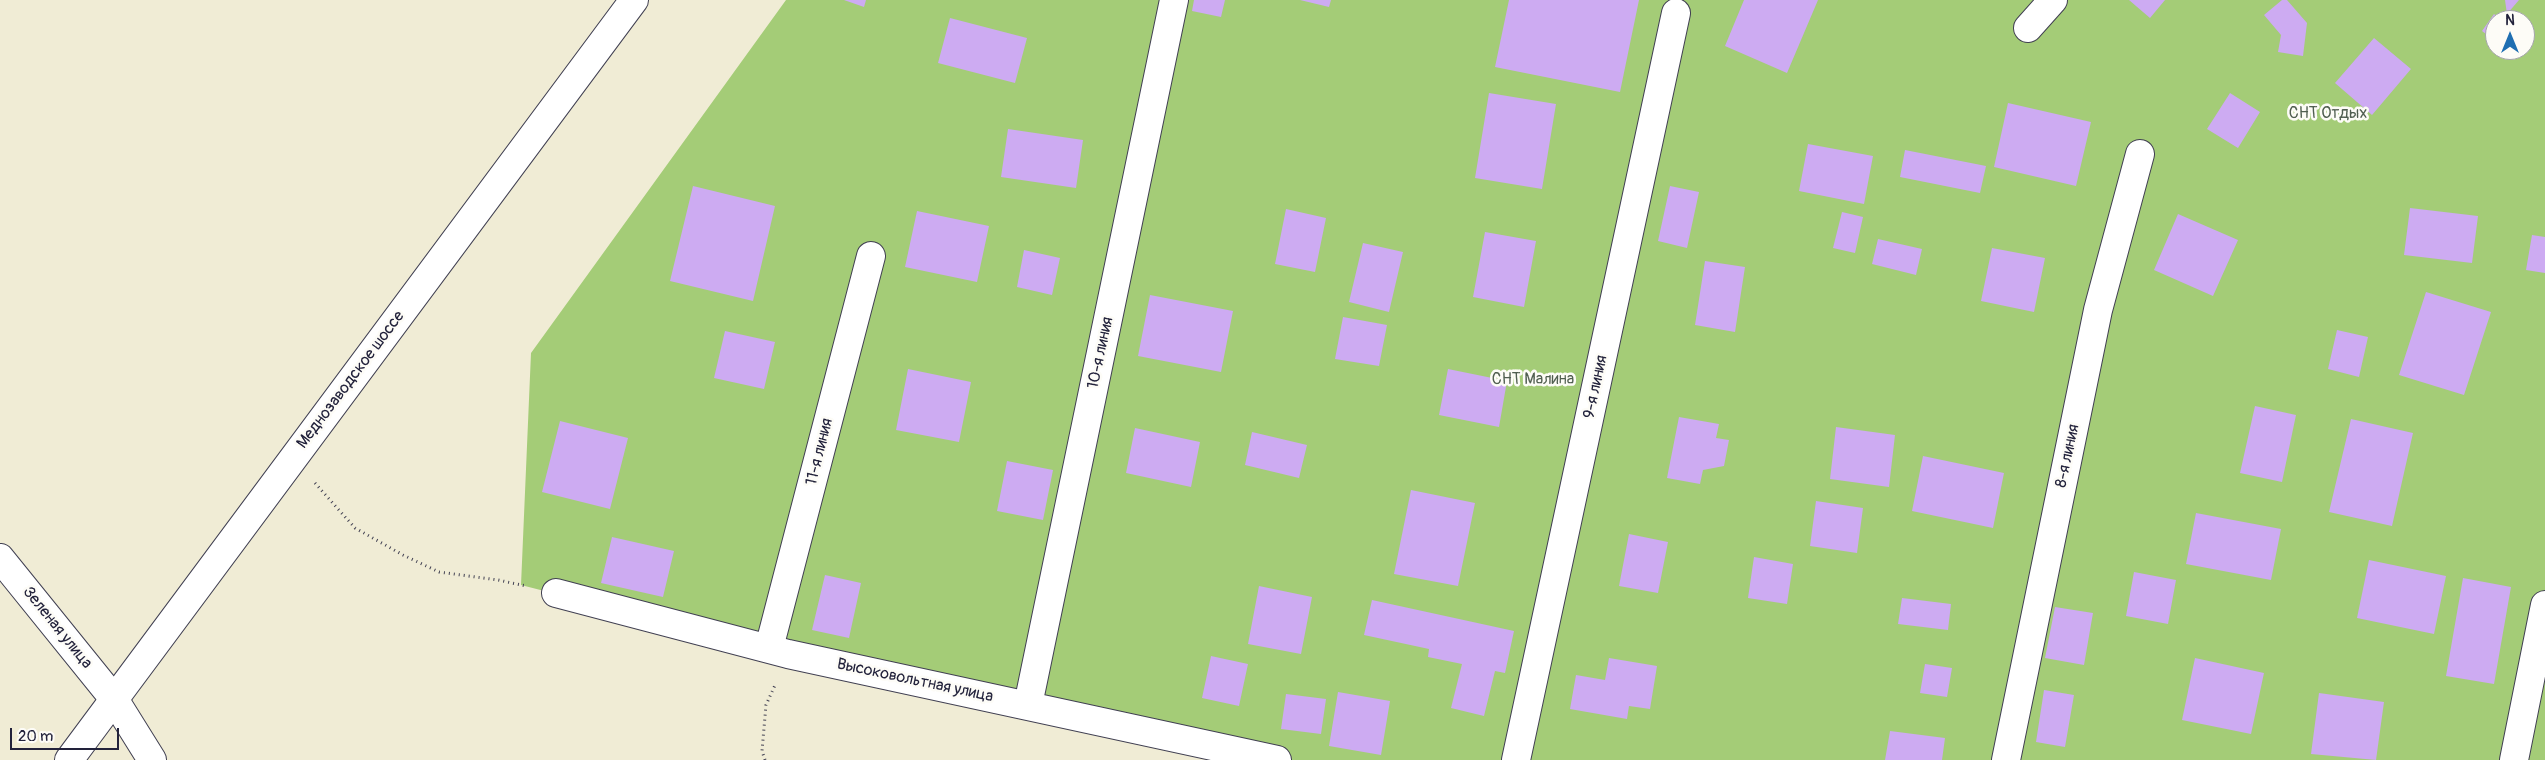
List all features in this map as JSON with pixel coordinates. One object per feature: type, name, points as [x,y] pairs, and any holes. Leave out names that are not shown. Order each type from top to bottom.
[{"type":"street","name":"Меднозаводское шоссе","points":[[69,760],[634,0]]},
{"type":"street","name":"10-я линия","points":[[1028,705],[1174,0]]},
{"type":"street","points":[[2028,28],[2053,0]]},
{"type":"street","name":"9-я линия","points":[[1516,760],[1676,13]]},
{"type":"street","name":"8-я линия","points":[[2006,760],[2098,310],[2140,154]]},
{"type":"street","name":"11-я линия","points":[[778,652],[870,256]]},
{"type":"street","name":"Зеленая улица","points":[[0,558],[114,699],[152,760]]},
{"type":"street","name":"Высоковольтная улица","points":[[556,594],[778,652],[1277,760]]},
{"type":"street","points":[[2514,760],[2545,605]]},
{"type":"path","points":[[292,459],[355,528],[404,556],[439,572],[498,580],[556,594]]},
{"type":"path","points":[[765,760],[762,751],[766,705],[778,652]]},
{"type":"green space","name":"СНТ Малина","points":[[786,0],[2545,0],[2545,760],[1274,760],[731,639],[521,585],[531,353]]},
{"type":"building","points":[[844,0],[866,0],[864,7]]},
{"type":"building","points":[[1194,0],[1225,0],[1221,17],[1192,11]]},
{"type":"building","points":[[1300,0],[1331,0],[1329,7]]},
{"type":"building","points":[[1509,0],[1639,0],[1620,92],[1495,67]]},
{"type":"building","points":[[1744,0],[1818,0],[1787,73],[1725,46]]},
{"type":"building","points":[[2129,0],[2165,0],[2150,18]]},
{"type":"building","points":[[2282,0],[2287,0],[2307,23],[2303,56],[2278,52],[2281,35],[2264,15]]},
{"type":"building","points":[[2505,0],[2519,0],[2510,10],[2506,10]]},
{"type":"building","points":[[950,18],[1027,38],[1015,83],[938,63]]},
{"type":"building","points":[[2374,38],[2411,69],[2372,115],[2335,83]]},
{"type":"building","points":[[1489,93],[1556,104],[1542,189],[1475,178]]},
{"type":"building","points":[[2230,93],[2260,112],[2238,148],[2207,129]]},
{"type":"building","points":[[2008,103],[2091,122],[2076,186],[1994,167]]},
{"type":"building","points":[[1008,129],[1083,140],[1076,188],[1001,177]]},
{"type":"building","points":[[1808,144],[1873,156],[1864,204],[1799,191]]},
{"type":"building","points":[[1905,150],[1986,166],[1980,193],[1900,177]]},
{"type":"building","points":[[693,186],[775,206],[753,301],[670,281]]},
{"type":"building","points":[[1670,186],[1699,192],[1687,248],[1658,241]]},
{"type":"building","points":[[2410,208],[2478,216],[2472,263],[2404,255]]},
{"type":"building","points":[[1286,209],[1326,218],[1315,272],[1275,264]]},
{"type":"building","points":[[917,211],[989,226],[977,282],[905,267]]},
{"type":"building","points":[[1842,212],[1863,217],[1855,253],[1833,248]]},
{"type":"building","points":[[2178,214],[2238,240],[2213,296],[2154,270]]},
{"type":"building","points":[[1485,232],[1536,241],[1524,307],[1473,297]]},
{"type":"building","points":[[2532,235],[2545,237],[2545,273],[2526,270]]},
{"type":"building","points":[[1878,239],[1922,249],[1916,275],[1872,264]]},
{"type":"building","points":[[1363,243],[1403,252],[1389,312],[1349,302]]},
{"type":"building","points":[[1992,248],[2045,258],[2034,312],[1981,301]]},
{"type":"building","points":[[1024,250],[1060,258],[1052,295],[1017,287]]},
{"type":"building","points":[[1705,261],[1745,267],[1735,332],[1695,325]]},
{"type":"building","points":[[2426,292],[2491,312],[2464,395],[2399,375]]},
{"type":"building","points":[[1150,295],[1233,311],[1221,372],[1138,356]]},
{"type":"building","points":[[1343,317],[1387,325],[1379,366],[1335,359]]},
{"type":"building","points":[[2337,330],[2368,337],[2359,377],[2328,369]]},
{"type":"building","points":[[725,331],[775,342],[764,389],[714,378]]},
{"type":"building","points":[[908,369],[971,382],[959,442],[896,430]]},
{"type":"building","points":[[1448,369],[1507,381],[1499,427],[1439,415]]},
{"type":"building","points":[[2255,406],[2296,415],[2282,482],[2240,473]]},
{"type":"building","points":[[1679,417],[1719,424],[1716,438],[1729,440],[1724,466],[1703,470],[1700,484],[1667,478]]},
{"type":"building","points":[[2351,419],[2413,433],[2392,526],[2329,512]]},
{"type":"building","points":[[560,421],[628,438],[610,509],[542,492]]},
{"type":"building","points":[[1836,427],[1895,435],[1889,487],[1830,479]]},
{"type":"building","points":[[1135,428],[1200,442],[1191,487],[1126,473]]},
{"type":"building","points":[[1252,432],[1307,445],[1299,478],[1245,465]]},
{"type":"building","points":[[1923,456],[2004,473],[1993,528],[1912,511]]},
{"type":"building","points":[[1007,461],[1053,470],[1043,520],[997,511]]},
{"type":"building","points":[[1411,490],[1475,503],[1458,586],[1394,574]]},
{"type":"building","points":[[1816,501],[1863,508],[1857,553],[1810,546]]},
{"type":"building","points":[[2196,513],[2281,529],[2271,580],[2186,564]]},
{"type":"building","points":[[1629,534],[1668,542],[1658,593],[1619,586]]},
{"type":"building","points":[[612,537],[674,551],[663,597],[601,583]]},
{"type":"building","points":[[1754,557],[1793,564],[1787,604],[1748,598]]},
{"type":"building","points":[[2369,560],[2446,576],[2434,634],[2357,618]]},
{"type":"building","points":[[2134,572],[2176,580],[2168,624],[2126,616]]},
{"type":"building","points":[[825,575],[861,583],[849,638],[812,630]]},
{"type":"building","points":[[2463,578],[2511,587],[2494,684],[2446,676]]},
{"type":"building","points":[[1259,586],[1312,597],[1301,654],[1248,644]]},
{"type":"building","points":[[1902,598],[1951,604],[1948,630],[1898,624]]},
{"type":"building","points":[[1372,600],[1514,631],[1505,673],[1495,671],[1484,716],[1451,708],[1462,664],[1428,657],[1429,649],[1364,635]]},
{"type":"building","points":[[2055,607],[2093,613],[2084,665],[2045,658]]},
{"type":"building","points":[[1211,656],[1248,664],[1239,706],[1202,698]]},
{"type":"building","points":[[1609,658],[1657,666],[1650,709],[1629,706],[1627,719],[1570,709],[1576,675],[1605,680]]},
{"type":"building","points":[[2195,658],[2264,673],[2251,734],[2182,720]]},
{"type":"building","points":[[1925,664],[1952,668],[1947,697],[1920,693]]},
{"type":"building","points":[[2044,690],[2074,695],[2065,747],[2036,742]]},
{"type":"building","points":[[1338,692],[1390,701],[1381,755],[1329,746]]},
{"type":"building","points":[[2319,693],[2384,702],[2376,760],[2311,754]]},
{"type":"building","points":[[1286,694],[1326,699],[1321,734],[1281,729]]},
{"type":"building","points":[[1890,731],[1945,738],[1942,760],[1885,760]]},
{"type":"park label","name":"СНТ Отдых","points":[[2328,114]]}]
